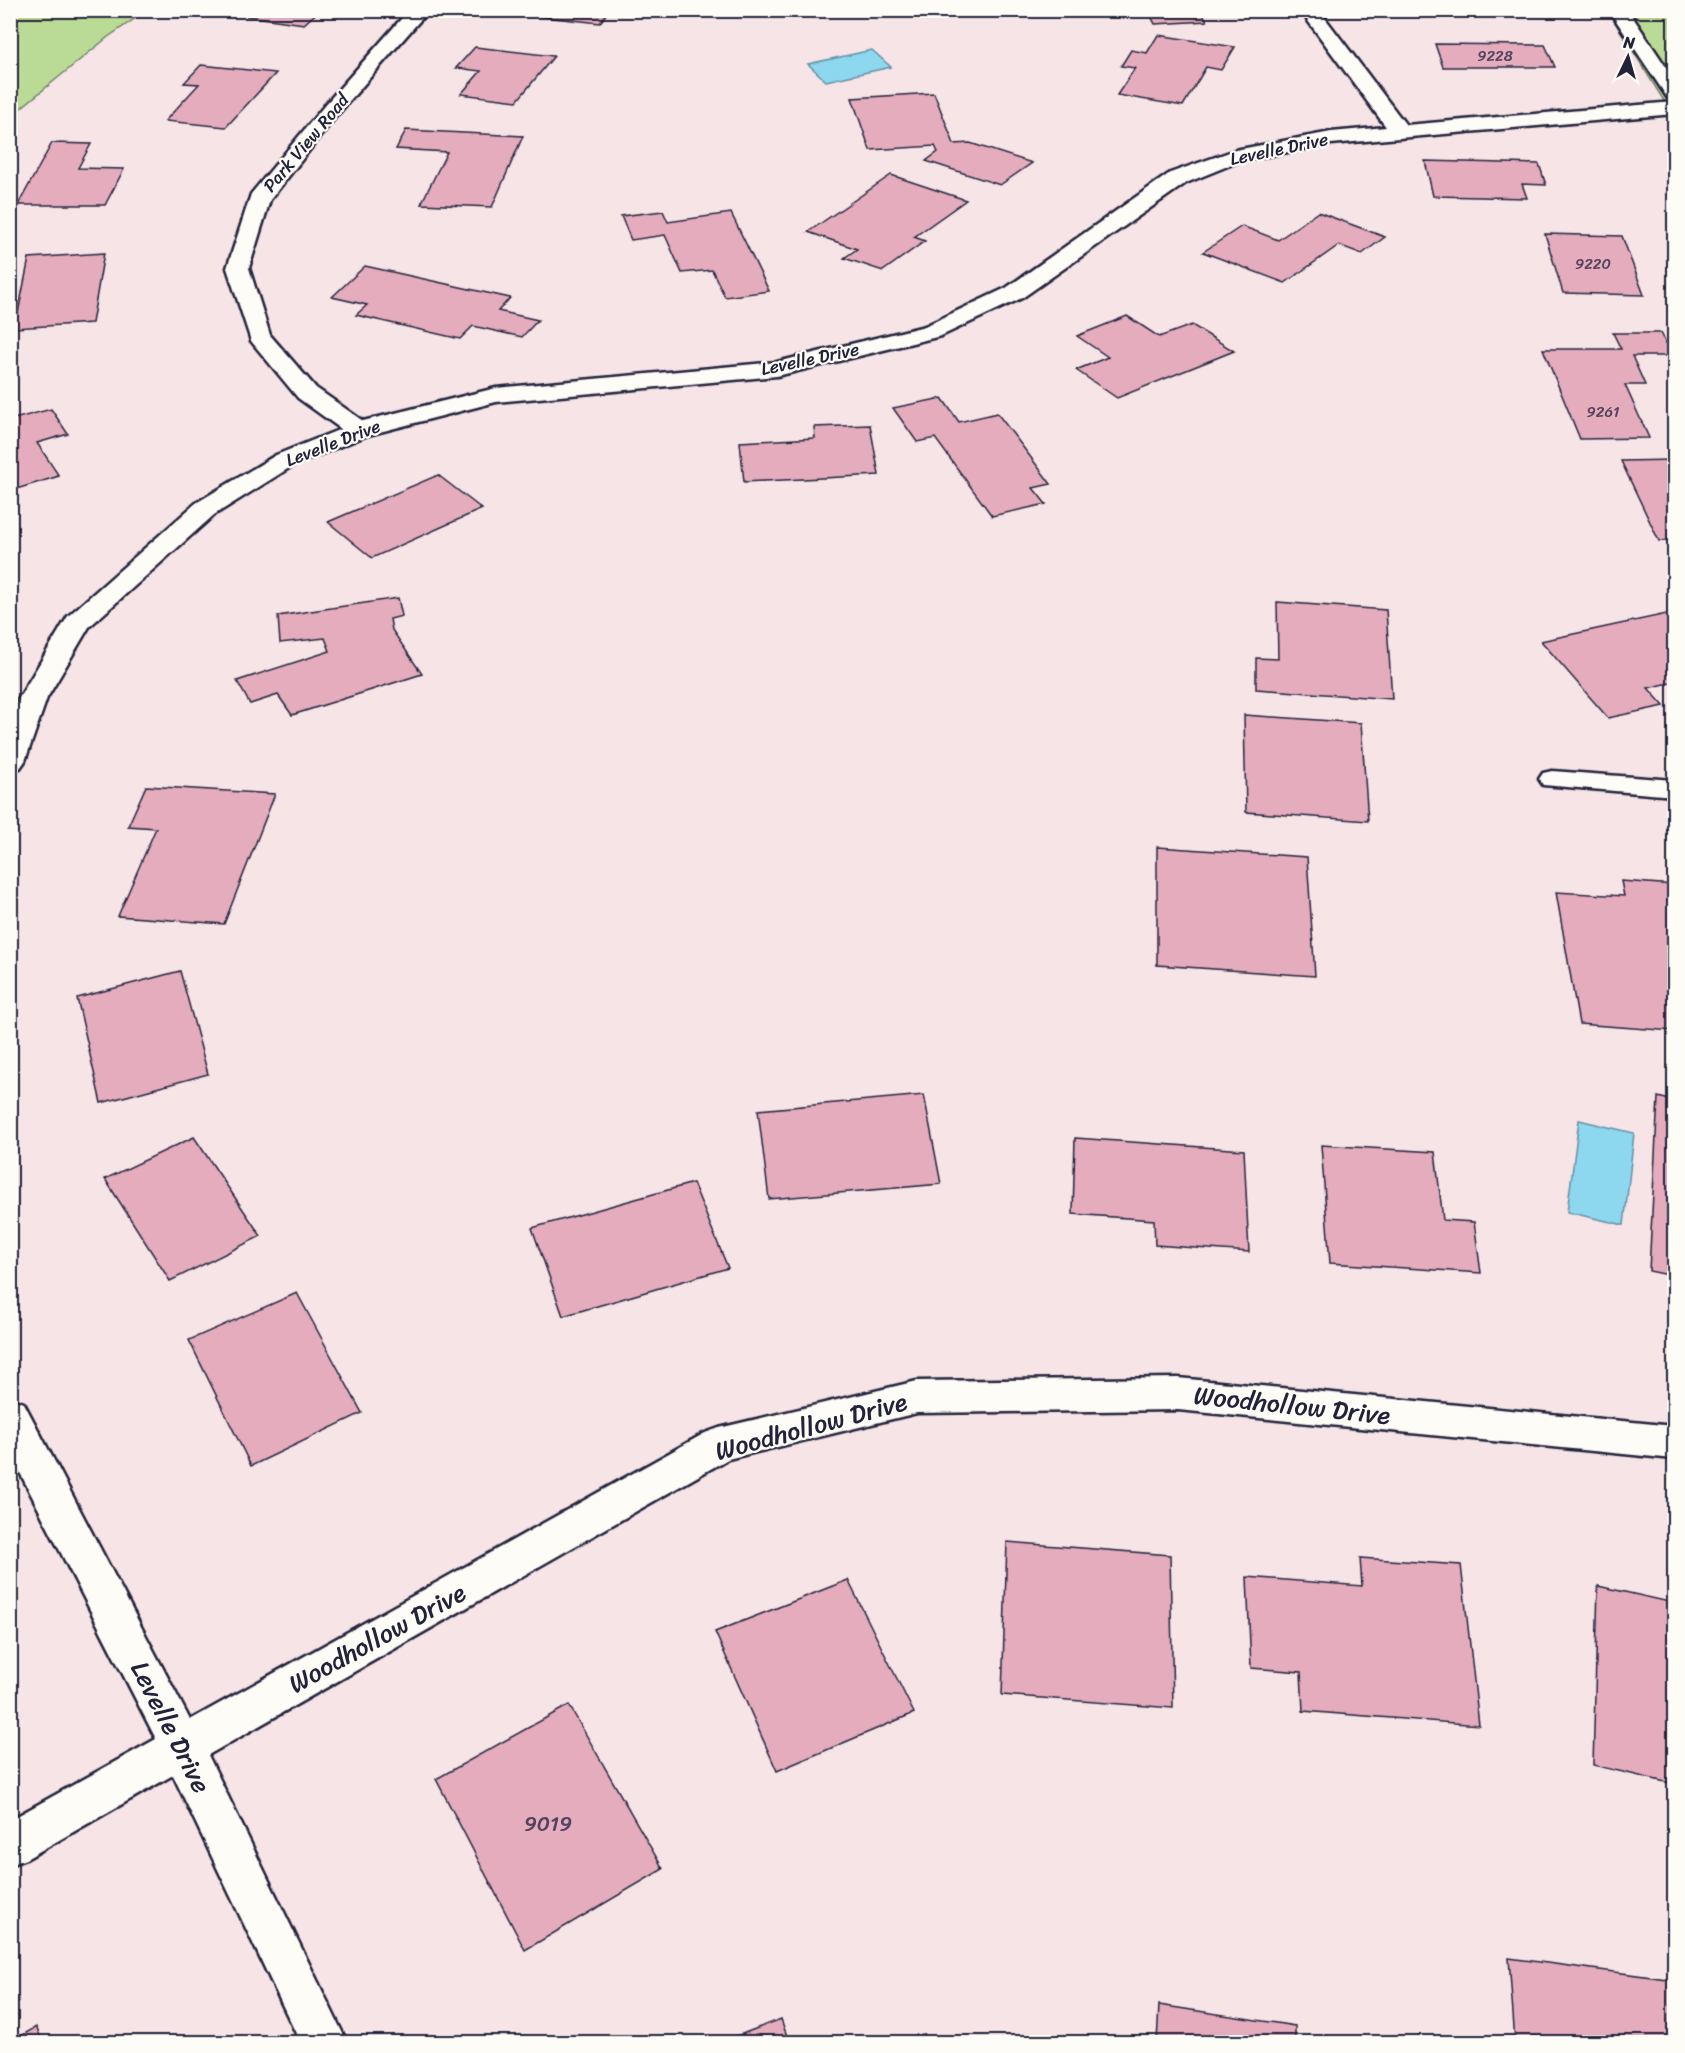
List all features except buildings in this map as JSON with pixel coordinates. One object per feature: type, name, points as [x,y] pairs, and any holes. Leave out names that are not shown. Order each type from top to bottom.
[{"type":"street","name":"Park View Road","points":[[359,430],[307,393],[259,336],[238,268],[259,199],[331,110],[420,10]]},
{"type":"street","points":[[1309,10],[1400,132]]},
{"type":"street","points":[[1618,10],[1674,93]]},
{"type":"street","name":"Levelle Drive","points":[[10,761],[33,698],[78,622],[205,508],[285,460],[359,430],[496,394],[777,369],[933,332],[1014,293],[1178,178],[1236,156],[1331,138],[1674,108]]},
{"type":"street","name":"Woodhollow Drive","points":[[10,1844],[719,1445],[917,1397],[1178,1394],[1674,1443]]},
{"type":"street","name":"Levelle Drive","points":[[10,1414],[182,1747],[324,2043]]},
{"type":"lane","points":[[1552,779],[1674,788]]},
{"type":"green space","points":[[11,10],[146,11],[108,37],[11,116]]},
{"type":"green space","points":[[1608,11],[1674,11],[1674,117]]},
{"type":"water","points":[[872,50],[891,67],[826,81],[808,64]]},
{"type":"water","points":[[1579,1120],[1634,1133],[1624,1225],[1567,1212]]}]
